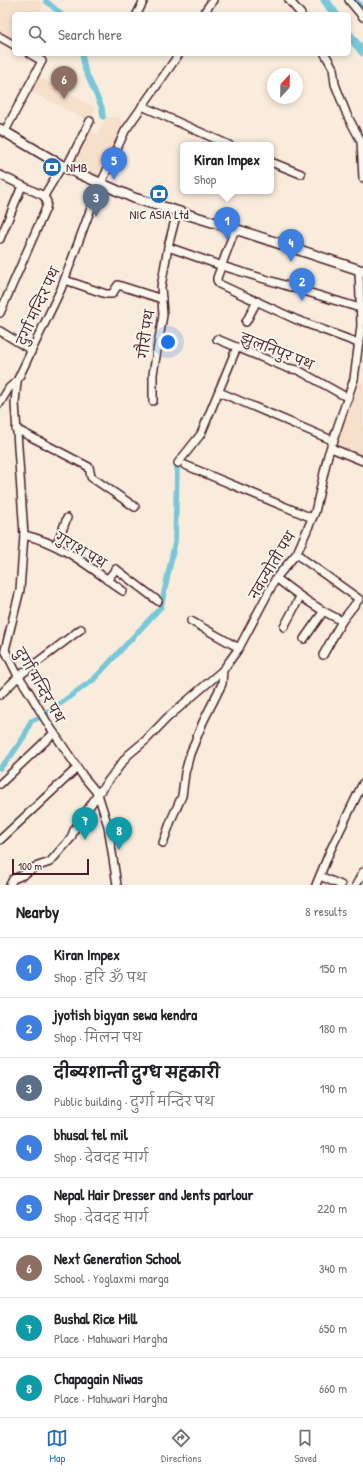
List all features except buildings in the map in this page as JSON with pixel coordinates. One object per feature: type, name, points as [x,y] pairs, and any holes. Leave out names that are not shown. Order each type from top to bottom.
[{"type":"main road","points":[[2,130],[64,167],[134,198],[361,270]]},
{"type":"street","points":[[138,12],[144,0]]},
{"type":"street","points":[[204,12],[212,0]]},
{"type":"street","points":[[289,0],[299,12]]},
{"type":"street","points":[[349,0],[363,17]]},
{"type":"street","points":[[0,37],[12,44]]},
{"type":"street","points":[[2,130],[42,61],[33,56]]},
{"type":"street","name":"दुर्गा मन्दिर पथ","points":[[98,794],[77,768],[54,733],[3,648],[20,590],[24,535],[15,403],[18,381],[31,350],[53,308],[65,280],[100,184],[125,131],[178,56]]},
{"type":"street","points":[[326,56],[332,68],[335,84],[347,115],[360,141],[363,178]]},
{"type":"street","points":[[142,106],[222,142]]},
{"type":"street","points":[[44,196],[64,167],[90,122]]},
{"type":"street","points":[[274,163],[301,174]]},
{"type":"street","points":[[0,174],[44,196],[47,202],[46,208],[0,313]]},
{"type":"street","points":[[0,239],[22,186]]},
{"type":"street","name":"गौरी पथ","points":[[153,402],[153,374],[163,315],[161,287],[168,247],[177,212]]},
{"type":"street","points":[[235,229],[217,278],[219,284],[296,320],[358,343]]},
{"type":"street","points":[[168,247],[222,266],[360,308]]},
{"type":"street","name":"नवज्योती पथ","points":[[10,885],[13,879],[35,867],[50,862],[64,847],[98,794],[128,755],[146,740],[167,718],[223,670],[239,648],[276,578],[297,552],[318,502],[328,455],[360,363],[358,343],[362,326],[360,308],[361,270]]},
{"type":"street","points":[[65,280],[106,294],[112,294],[118,285],[162,299]]},
{"type":"street","points":[[246,322],[257,301]]},
{"type":"street","points":[[0,331],[31,350]]},
{"type":"street","name":"झुलनिपुर पथ","points":[[217,339],[287,368],[298,370],[348,398]]},
{"type":"street","points":[[237,347],[201,434],[181,464],[312,518]]},
{"type":"street","points":[[0,403],[9,388],[18,381]]},
{"type":"street","points":[[219,392],[332,444],[363,461]]},
{"type":"street","points":[[16,429],[89,467],[92,477],[135,507]]},
{"type":"street","points":[[56,546],[67,518]]},
{"type":"street","name":"गुराश पथ","points":[[24,535],[56,546],[72,555],[123,591]]},
{"type":"street","points":[[297,552],[303,559],[359,599],[342,621],[323,655]]},
{"type":"street","points":[[107,580],[116,569],[158,601]]},
{"type":"street","points":[[276,578],[322,612],[342,621]]},
{"type":"street","points":[[284,627],[300,597]]},
{"type":"street","points":[[304,639],[322,612]]},
{"type":"street","points":[[191,621],[239,648]]},
{"type":"street","points":[[0,695],[19,676],[81,630]]},
{"type":"street","points":[[163,844],[172,818],[182,796],[185,773],[190,754],[203,722],[222,684],[223,670]]},
{"type":"street","points":[[0,784],[54,733]]},
{"type":"street","points":[[0,840],[77,768]]},
{"type":"street","points":[[316,885],[330,851],[363,783]]},
{"type":"street","points":[[98,794],[108,826],[117,885]]},
{"type":"street","points":[[356,885],[363,872]]},
{"type":"street","points":[[320,876],[341,885]]},
{"type":"shaded area","points":[[0,0],[35,0],[44,3],[40,12],[12,12],[12,43],[0,37]]},
{"type":"shaded area","points":[[37,76],[96,108],[89,121],[29,91]]},
{"type":"shaded area","points":[[106,117],[119,117],[125,126],[99,178],[68,163],[86,129],[98,135]]},
{"type":"shaded area","points":[[357,380],[363,382],[363,458],[335,446]]},
{"type":"waterway","points":[[46,0],[59,12]]},
{"type":"waterway","points":[[325,0],[334,12]]},
{"type":"waterway","points":[[355,0],[363,8]]},
{"type":"waterway","points":[[351,37],[363,52]]},
{"type":"waterway","points":[[82,56],[85,70],[102,108],[103,117]]},
{"type":"waterway","points":[[0,768],[11,756],[25,735],[31,721],[43,716],[94,679],[161,607],[175,542],[178,463]]},
{"type":"place","name":"Next Generation School","points":[[64,99]]},
{"type":"place","name":"NMB","points":[[52,167]]},
{"type":"place","name":"Nepal Hair Dresser and Jents parlour","points":[[114,180]]},
{"type":"place","name":"NIC ASIA Ltd","points":[[159,194]]},
{"type":"place","name":"दीब्यशान्ती दुग्ध सहकारी","points":[[96,217]]},
{"type":"place","name":"Kiran Impex","points":[[227,240]]},
{"type":"place","name":"bhusal tel mil","points":[[291,262]]},
{"type":"place","name":"jyotish bigyan sewa kendra","points":[[302,301]]},
{"type":"place","name":"Bushal Rice Mill","points":[[85,840]]},
{"type":"place","name":"Chapagain Niwas","points":[[119,850]]}]
